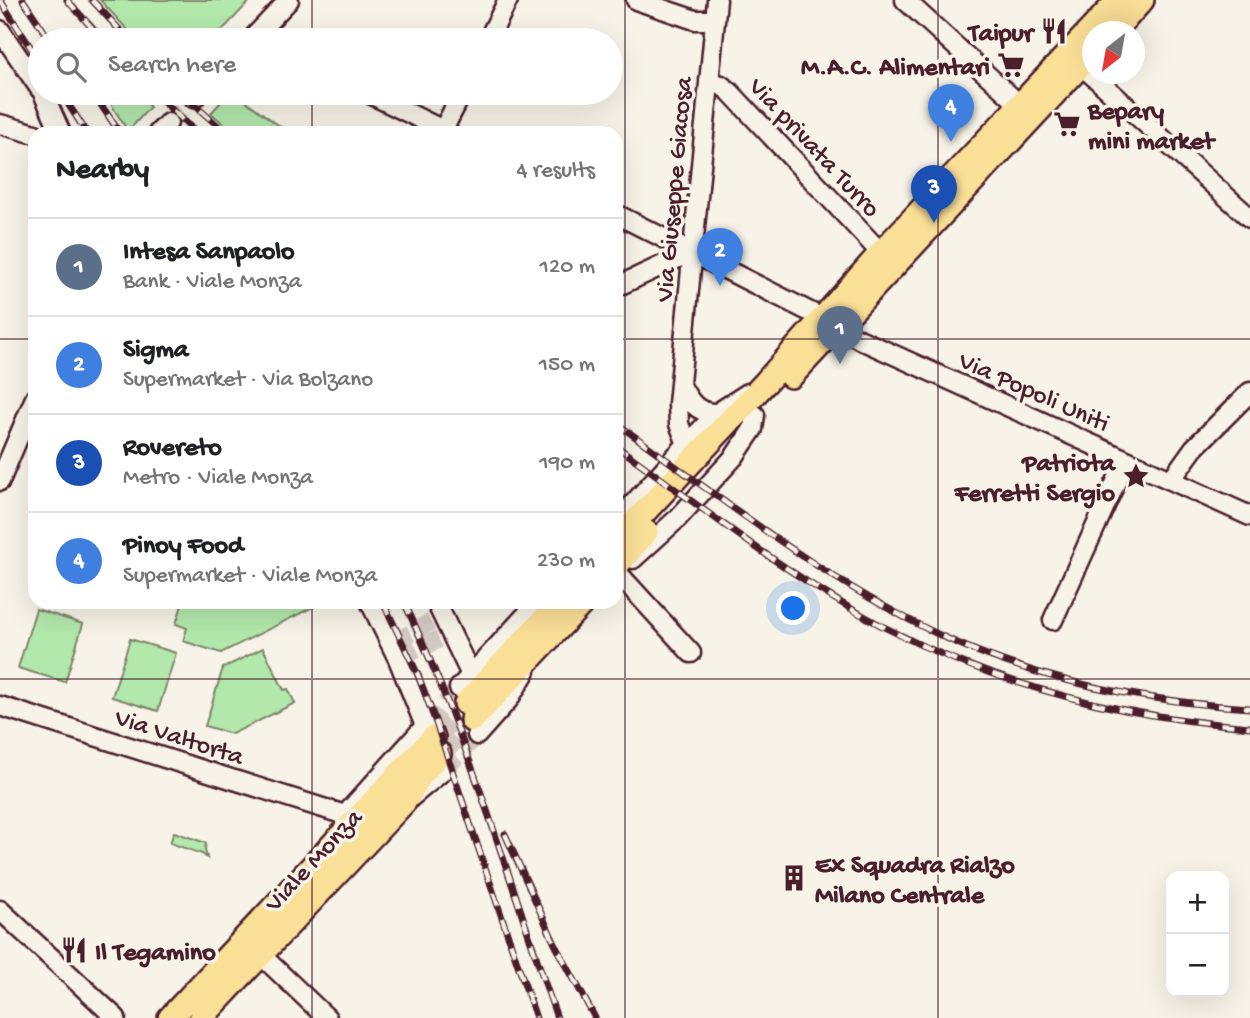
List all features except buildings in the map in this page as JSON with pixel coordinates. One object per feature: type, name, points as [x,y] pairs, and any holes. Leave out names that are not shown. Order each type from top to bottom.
[{"type":"main road","points":[[623,558],[755,415],[881,254],[1119,0]]},
{"type":"main road","points":[[1123,21],[1143,0]]},
{"type":"main road","points":[[623,535],[766,382],[830,322],[1082,64]]},
{"type":"main road","points":[[469,704],[554,609]]},
{"type":"main road","points":[[469,704],[531,658],[576,609]]},
{"type":"main road","name":"Viale Monza","points":[[201,1018],[404,802],[421,775],[434,743]]},
{"type":"main road","name":"Viale Monza","points":[[170,1018],[345,823],[434,743]]},
{"type":"main road","points":[[243,938],[261,955]]},
{"type":"street","points":[[268,28],[289,0]]},
{"type":"street","points":[[494,28],[508,0]]},
{"type":"street","points":[[636,0],[695,20],[715,20]]},
{"type":"street","name":"Via Giuseppe Giacosa","points":[[687,444],[678,417],[680,384],[717,0]]},
{"type":"street","points":[[905,0],[1020,105]]},
{"type":"street","points":[[0,30],[28,72]]},
{"type":"street","name":"Via privata Turro","points":[[709,80],[722,85],[730,92],[881,254]]},
{"type":"street","points":[[1113,84],[1250,218]]},
{"type":"street","points":[[48,105],[58,126]]},
{"type":"street","points":[[392,105],[434,126]]},
{"type":"street","points":[[448,126],[457,105]]},
{"type":"street","points":[[0,124],[28,132]]},
{"type":"street","name":"Via Popoli Uniti","points":[[623,217],[868,343],[1250,516]]},
{"type":"street","points":[[623,284],[693,251]]},
{"type":"street","points":[[623,515],[718,413],[766,382]]},
{"type":"street","points":[[680,384],[694,406],[708,413],[718,413]]},
{"type":"street","points":[[1171,480],[1194,447],[1250,392]]},
{"type":"street","points":[[0,481],[28,415]]},
{"type":"street","points":[[623,566],[666,530],[732,460],[753,429],[755,415]]},
{"type":"street","points":[[1053,620],[1126,460]]},
{"type":"street","points":[[623,580],[691,653]]},
{"type":"street","points":[[374,609],[396,650],[434,743]]},
{"type":"street","points":[[469,704],[526,615],[535,609]]},
{"type":"street","points":[[437,613],[469,704]]},
{"type":"street","name":"Via Valtorta","points":[[0,705],[345,823]]},
{"type":"street","points":[[0,910],[116,1018]]},
{"type":"street","points":[[261,955],[327,1018]]},
{"type":"green space","points":[[100,0],[251,0],[224,28],[126,28]]},
{"type":"green space","points":[[112,105],[150,107],[133,126],[125,126]]},
{"type":"green space","points":[[218,105],[251,105],[280,126],[226,126],[211,113]]},
{"type":"green space","points":[[36,609],[83,624],[65,682],[18,668]]},
{"type":"green space","points":[[181,609],[309,609],[221,653],[183,641],[187,628],[176,624]]},
{"type":"green space","points":[[130,639],[176,653],[158,711],[112,697]]},
{"type":"green space","points":[[263,648],[284,690],[288,689],[295,703],[232,734],[205,726],[223,668]]},
{"type":"green space","points":[[174,832],[206,843],[207,858],[170,843]]},
{"type":"tunnel","points":[[168,123],[187,105]]},
{"type":"tunnel","points":[[395,642],[431,622]]},
{"type":"tunnel","points":[[401,657],[439,639]]},
{"type":"tunnel","points":[[427,724],[459,688]]},
{"type":"tunnel","points":[[433,738],[466,703]]},
{"type":"tunnel","points":[[439,754],[472,720]]},
{"type":"tunnel","points":[[444,770],[477,735]]},
{"type":"railway","points":[[0,0],[28,43]]},
{"type":"railway","points":[[23,0],[42,28]]},
{"type":"railway","points":[[67,0],[92,28]]},
{"type":"railway","points":[[92,0],[118,28]]},
{"type":"railway","points":[[69,105],[82,126]]},
{"type":"railway","points":[[101,105],[115,126]]},
{"type":"railway","points":[[167,105],[189,126]]},
{"type":"railway","points":[[194,105],[218,126]]},
{"type":"railway","points":[[623,428],[822,569],[865,596],[955,642],[1026,669],[1100,688],[1175,701],[1250,708]]},
{"type":"railway","points":[[623,451],[814,586],[884,627],[927,648],[1016,682],[1108,707],[1250,727]]},
{"type":"railway","points":[[386,609],[418,675],[436,723],[536,1018]]},
{"type":"railway","points":[[407,609],[468,756],[557,1018]]},
{"type":"railway","points":[[505,834],[555,944],[595,1018]]},
{"type":"place","name":"Taipur","points":[[1054,31]]},
{"type":"place","name":"M.A.C. Alimentari","points":[[1011,65]]},
{"type":"place","name":"Bepary mini market","points":[[1067,124]]},
{"type":"place","name":"Pinoy Food","points":[[951,142]]},
{"type":"place","name":"Rovereto","points":[[934,223]]},
{"type":"place","name":"Sigma","points":[[720,286]]},
{"type":"place","name":"Intesa Sanpaolo","points":[[840,364]]},
{"type":"place","name":"Patriota Ferretti Sergio","points":[[1136,476]]},
{"type":"place","name":"Ex Squadra Rialzo Milano Centrale","points":[[794,878]]},
{"type":"place","name":"Il Tegamino","points":[[74,950]]}]
